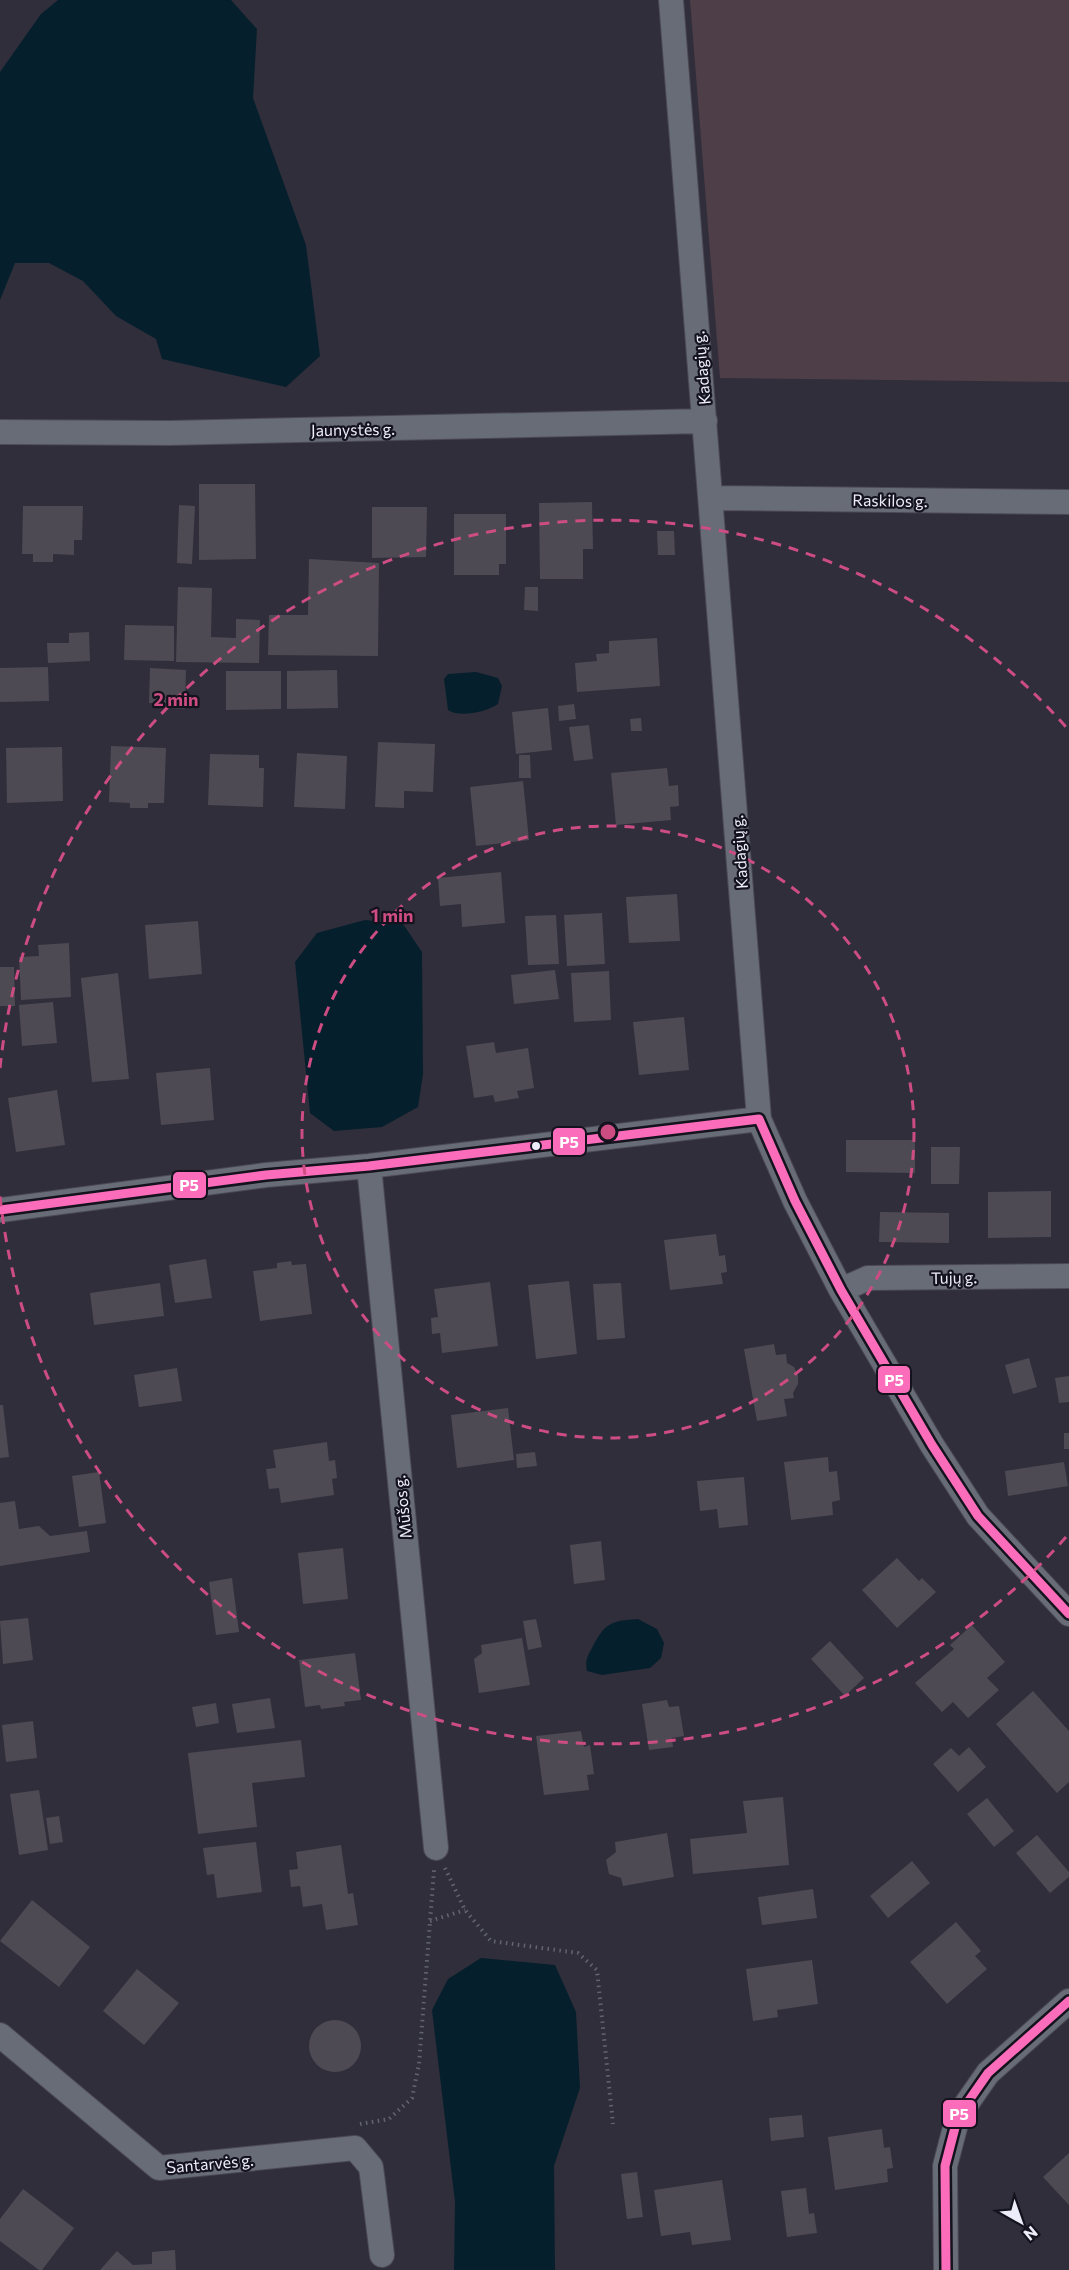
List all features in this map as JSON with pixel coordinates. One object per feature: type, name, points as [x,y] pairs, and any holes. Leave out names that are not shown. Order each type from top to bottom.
[{"type":"street","name":"Kadagių g.","points":[[671,0],[759,1119],[795,1201],[841,1290],[932,1445],[978,1516],[1069,1614]]},
{"type":"street","name":"Jaunystės g.","points":[[0,432],[182,433],[705,421]]},
{"type":"street","name":"Raskilos g.","points":[[711,498],[1069,502]]},
{"type":"street","points":[[0,1210],[266,1175],[369,1166],[759,1119]]},
{"type":"street","name":"Mūšos g.","points":[[369,1166],[436,1848]]},
{"type":"street","name":"Tujų g.","points":[[841,1290],[868,1278],[1069,1276]]},
{"type":"street","points":[[946,2270],[945,2166],[958,2116],[988,2073],[1069,2001]]},
{"type":"street","name":"Santarvės g.","points":[[0,2035],[159,2168],[355,2148],[371,2167],[382,2255]]},
{"type":"path","points":[[436,1848],[465,1910],[491,1941],[578,1953],[597,1970],[613,2124]]},
{"type":"path","points":[[357,2124],[389,2119],[412,2098],[419,2064],[436,1848]]},
{"type":"path","points":[[430,1921],[465,1910]]},
{"type":"shaded area","points":[[690,0],[1069,0],[1069,382],[720,378]]},
{"type":"water","points":[[58,0],[231,0],[257,29],[253,98],[306,245],[320,356],[286,387],[162,359],[156,339],[116,316],[83,281],[49,263],[15,263],[0,300],[0,72],[41,14]]},
{"type":"water","points":[[476,672],[498,678],[502,686],[498,704],[473,713],[459,714],[448,710],[444,679],[448,674]]},
{"type":"water","points":[[365,920],[403,924],[422,952],[423,1074],[418,1107],[382,1127],[334,1131],[310,1113],[295,962],[317,933]]},
{"type":"water","points":[[638,1619],[657,1629],[664,1643],[661,1658],[650,1668],[602,1675],[587,1671],[588,1657],[605,1628],[615,1622]]},
{"type":"water","points":[[481,1958],[555,1965],[576,2012],[580,2088],[554,2166],[555,2270],[454,2270],[455,2202],[432,2010],[448,1979]]},
{"type":"building","points":[[199,484],[255,484],[256,559],[199,560]]},
{"type":"building","points":[[592,502],[593,549],[583,549],[583,579],[540,579],[539,503]]},
{"type":"building","points":[[179,505],[195,506],[192,564],[177,563]]},
{"type":"building","points":[[23,506],[83,506],[82,540],[74,540],[74,555],[53,554],[53,562],[33,562],[33,554],[22,554]]},
{"type":"building","points":[[372,507],[427,507],[426,557],[372,558]]},
{"type":"building","points":[[454,514],[506,514],[506,564],[499,564],[499,575],[454,575]]},
{"type":"building","points":[[657,531],[674,531],[675,555],[658,555]]},
{"type":"building","points":[[309,559],[379,563],[378,656],[268,655],[269,615],[308,615]]},
{"type":"building","points":[[178,587],[212,588],[211,637],[236,638],[236,619],[260,620],[259,663],[176,662]]},
{"type":"building","points":[[525,587],[538,587],[538,611],[524,610]]},
{"type":"building","points":[[125,625],[174,626],[174,661],[124,660]]},
{"type":"building","points":[[89,632],[90,661],[48,663],[47,643],[69,643],[69,633]]},
{"type":"building","points":[[657,638],[660,686],[577,692],[575,663],[597,661],[596,654],[609,653],[609,641]]},
{"type":"building","points":[[48,667],[49,701],[0,702],[0,668]]},
{"type":"building","points":[[150,668],[186,670],[185,709],[168,708],[168,703],[149,703]]},
{"type":"building","points":[[337,670],[338,708],[287,709],[287,671]]},
{"type":"building","points":[[226,671],[281,671],[281,709],[226,710]]},
{"type":"building","points":[[574,704],[576,719],[559,721],[558,706]]},
{"type":"building","points":[[548,708],[552,750],[516,754],[512,712]]},
{"type":"building","points":[[641,718],[642,731],[631,731],[630,719]]},
{"type":"building","points":[[589,725],[593,759],[574,761],[569,727]]},
{"type":"building","points":[[378,742],[435,744],[433,792],[404,791],[404,808],[375,807]]},
{"type":"building","points":[[111,746],[166,748],[164,803],[148,803],[148,808],[130,808],[130,803],[109,802]]},
{"type":"building","points":[[62,747],[63,801],[7,803],[6,748]]},
{"type":"building","points":[[297,753],[347,756],[345,809],[294,807]]},
{"type":"building","points":[[210,754],[259,755],[259,768],[264,768],[263,807],[208,805]]},
{"type":"building","points":[[519,755],[530,755],[531,778],[519,778]]},
{"type":"building","points":[[667,768],[669,786],[678,785],[679,806],[670,807],[671,820],[616,825],[611,773]]},
{"type":"building","points":[[523,781],[529,840],[476,846],[470,787]]},
{"type":"building","points":[[501,872],[505,923],[462,927],[461,904],[440,906],[438,878]]},
{"type":"building","points":[[677,894],[680,941],[629,943],[626,897]]},
{"type":"building","points":[[602,913],[605,964],[567,966],[564,915]]},
{"type":"building","points":[[556,915],[559,964],[528,965],[525,916]]},
{"type":"building","points":[[198,921],[202,974],[149,979],[145,925]]},
{"type":"building","points":[[69,943],[71,997],[21,1000],[19,957],[39,956],[38,945]]},
{"type":"building","points":[[0,967],[14,967],[15,1006],[0,1006]]},
{"type":"building","points":[[555,970],[559,999],[514,1004],[511,975]]},
{"type":"building","points":[[609,971],[611,1020],[574,1022],[571,973]]},
{"type":"building","points":[[118,973],[129,1079],[92,1082],[81,978]]},
{"type":"building","points":[[53,1002],[57,1043],[22,1046],[19,1005]]},
{"type":"building","points":[[684,1017],[689,1070],[639,1075],[633,1022]]},
{"type":"building","points":[[494,1042],[496,1053],[528,1048],[534,1088],[517,1091],[519,1098],[495,1102],[493,1095],[474,1098],[466,1046]]},
{"type":"building","points":[[210,1068],[214,1120],[161,1125],[156,1073]]},
{"type":"building","points":[[57,1090],[65,1145],[16,1152],[8,1098]]},
{"type":"building","points":[[846,1140],[915,1140],[915,1173],[846,1172]]},
{"type":"building","points":[[931,1147],[960,1147],[959,1184],[931,1184]]},
{"type":"building","points":[[1051,1191],[1051,1237],[988,1238],[988,1192]]},
{"type":"building","points":[[880,1212],[949,1213],[949,1243],[879,1242]]},
{"type":"building","points":[[716,1234],[719,1256],[725,1255],[727,1272],[721,1273],[723,1284],[670,1290],[664,1240]]},
{"type":"building","points":[[206,1259],[212,1298],[175,1303],[169,1265]]},
{"type":"building","points":[[291,1261],[292,1265],[306,1264],[312,1314],[260,1321],[253,1271],[277,1268],[277,1263]]},
{"type":"building","points":[[569,1281],[577,1354],[536,1359],[528,1285]]},
{"type":"building","points":[[490,1282],[498,1346],[442,1353],[440,1333],[432,1334],[431,1318],[438,1317],[434,1289]]},
{"type":"building","points":[[160,1283],[164,1316],[94,1325],[90,1293]]},
{"type":"building","points":[[621,1283],[625,1338],[597,1340],[593,1284]]},
{"type":"building","points":[[774,1344],[776,1355],[786,1354],[787,1363],[794,1367],[798,1375],[798,1384],[793,1393],[794,1398],[784,1399],[787,1416],[757,1421],[744,1349]]},
{"type":"building","points":[[1029,1358],[1037,1387],[1013,1394],[1005,1365]]},
{"type":"building","points":[[177,1368],[182,1401],[139,1407],[134,1375]]},
{"type":"building","points":[[1069,1376],[1069,1402],[1059,1403],[1055,1378]]},
{"type":"building","points":[[0,1405],[3,1405],[9,1457],[0,1458]]},
{"type":"building","points":[[508,1408],[514,1460],[457,1468],[451,1415]]},
{"type":"building","points":[[1064,1433],[1069,1433],[1069,1449],[1064,1449]]},
{"type":"building","points":[[327,1442],[329,1461],[335,1460],[337,1478],[332,1479],[334,1495],[281,1503],[279,1488],[269,1489],[266,1469],[276,1468],[273,1450]]},
{"type":"building","points":[[535,1452],[537,1466],[517,1468],[516,1454]]},
{"type":"building","points":[[828,1457],[829,1472],[837,1471],[840,1500],[832,1502],[833,1515],[791,1520],[784,1462]]},
{"type":"building","points":[[1064,1462],[1068,1486],[1008,1496],[1005,1471]]},
{"type":"building","points":[[99,1472],[106,1523],[79,1527],[72,1476]]},
{"type":"building","points":[[744,1477],[748,1525],[719,1528],[717,1509],[700,1511],[697,1481]]},
{"type":"building","points":[[15,1501],[19,1529],[39,1526],[50,1536],[87,1531],[90,1552],[0,1566],[0,1503]]},
{"type":"building","points":[[601,1541],[605,1580],[574,1584],[570,1545]]},
{"type":"building","points":[[343,1548],[348,1599],[303,1604],[298,1553]]},
{"type":"building","points":[[897,1558],[919,1581],[922,1578],[936,1592],[897,1628],[862,1590]]},
{"type":"building","points":[[232,1578],[239,1632],[216,1635],[209,1582]]},
{"type":"building","points":[[28,1618],[33,1660],[3,1664],[0,1621]]},
{"type":"building","points":[[536,1619],[542,1647],[528,1650],[523,1621]]},
{"type":"building","points":[[972,1625],[1005,1662],[987,1678],[999,1690],[968,1718],[953,1702],[942,1712],[915,1683],[954,1649],[950,1645]]},
{"type":"building","points":[[522,1638],[530,1685],[479,1693],[474,1659],[482,1653],[481,1645]]},
{"type":"building","points":[[830,1641],[864,1678],[845,1696],[811,1659]]},
{"type":"building","points":[[355,1653],[361,1700],[344,1702],[345,1706],[321,1709],[320,1705],[305,1707],[299,1660]]},
{"type":"building","points":[[1033,1691],[1069,1731],[1069,1782],[1057,1793],[996,1724]]},
{"type":"building","points":[[270,1698],[275,1728],[237,1733],[232,1704]]},
{"type":"building","points":[[667,1700],[669,1707],[679,1706],[684,1736],[672,1738],[673,1747],[649,1750],[642,1704]]},
{"type":"building","points":[[216,1703],[219,1723],[196,1727],[192,1707]]},
{"type":"building","points":[[33,1721],[37,1758],[6,1762],[2,1725]]},
{"type":"building","points":[[581,1731],[584,1747],[590,1745],[594,1774],[587,1775],[589,1790],[544,1795],[536,1736]]},
{"type":"building","points":[[301,1740],[305,1777],[252,1783],[257,1827],[198,1834],[188,1753]]},
{"type":"building","points":[[969,1747],[986,1767],[958,1792],[933,1764],[951,1748],[959,1756]]},
{"type":"building","points":[[39,1790],[48,1850],[19,1855],[10,1794]]},
{"type":"building","points":[[783,1797],[789,1865],[693,1874],[690,1839],[747,1833],[743,1801]]},
{"type":"building","points":[[987,1798],[1014,1831],[994,1847],[967,1814]]},
{"type":"building","points":[[59,1816],[63,1842],[50,1844],[46,1818]]},
{"type":"building","points":[[667,1833],[674,1877],[623,1886],[621,1878],[609,1874],[606,1860],[616,1852],[615,1842]]},
{"type":"building","points":[[1037,1835],[1069,1872],[1069,1877],[1050,1893],[1016,1853]]},
{"type":"building","points":[[256,1842],[262,1892],[217,1898],[214,1874],[207,1875],[203,1848]]},
{"type":"building","points":[[341,1845],[348,1894],[353,1893],[358,1925],[326,1930],[322,1904],[303,1907],[300,1886],[291,1887],[289,1870],[298,1869],[296,1852]]},
{"type":"building","points":[[912,1861],[930,1883],[888,1918],[870,1896]]},
{"type":"building","points":[[813,1889],[817,1918],[762,1925],[758,1897]]},
{"type":"building","points":[[32,1900],[90,1947],[59,1987],[0,1941]]},
{"type":"building","points":[[956,1922],[981,1951],[975,1956],[987,1969],[947,2004],[910,1962]]},
{"type":"building","points":[[812,1960],[818,2004],[777,2010],[778,2017],[753,2021],[746,1969]]},
{"type":"building","points":[[137,1969],[179,2003],[144,2045],[103,2011]]},
{"type":"building","points":[[330,2020],[340,2020],[350,2024],[357,2031],[361,2046],[357,2061],[350,2068],[340,2072],[330,2072],[320,2068],[313,2061],[309,2051],[309,2041],[313,2031],[320,2024]]},
{"type":"building","points":[[802,2115],[804,2137],[771,2141],[769,2118]]},
{"type":"building","points":[[882,2129],[884,2148],[890,2147],[893,2168],[887,2169],[888,2182],[835,2190],[828,2137]]},
{"type":"building","points":[[1069,2153],[1069,2205],[1043,2177]]},
{"type":"building","points":[[637,2172],[643,2217],[627,2219],[621,2174]]},
{"type":"building","points":[[722,2180],[731,2240],[692,2245],[690,2232],[661,2236],[654,2190]]},
{"type":"building","points":[[806,2188],[809,2214],[814,2213],[817,2233],[787,2237],[781,2191]]},
{"type":"building","points":[[23,2189],[74,2228],[42,2270],[0,2241],[0,2219]]},
{"type":"building","points":[[175,2250],[176,2270],[100,2270],[117,2251],[133,2265],[152,2264],[152,2252]]},
{"type":"transit line","name":"P5","points":[[759,1119],[795,1201],[841,1290],[932,1445],[978,1516],[1069,1614]]},
{"type":"transit line","name":"P5","points":[[0,1210],[266,1175],[369,1166],[759,1119]]},
{"type":"transit line","name":"P5","points":[[946,2270],[945,2166],[958,2116],[988,2073],[1069,2001]]}]
